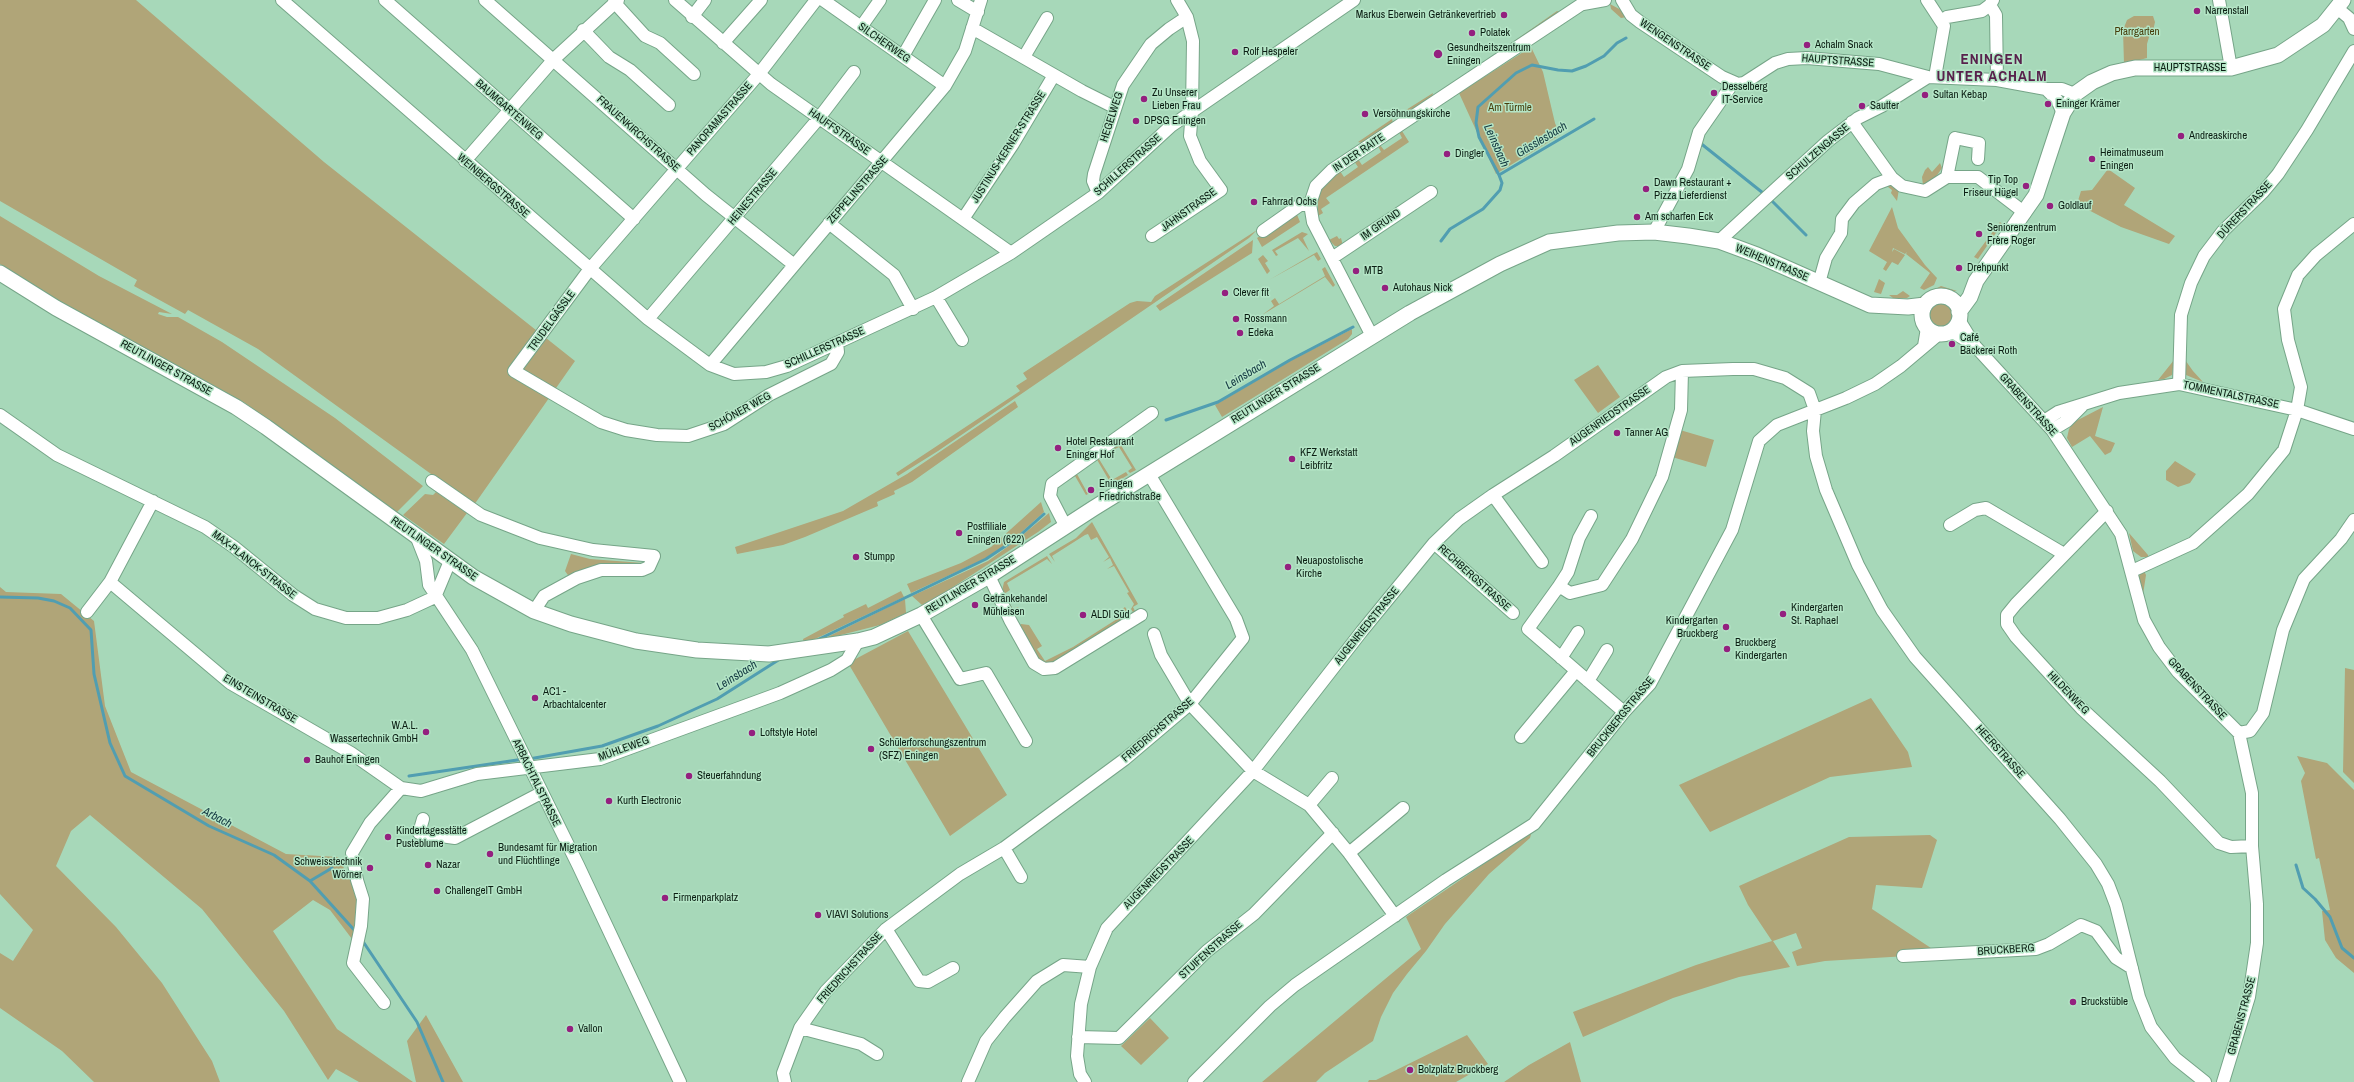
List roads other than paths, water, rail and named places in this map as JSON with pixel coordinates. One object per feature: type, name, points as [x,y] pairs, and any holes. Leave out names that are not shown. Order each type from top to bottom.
[{"type":"main road","name":"HAUPTSTRASSE","points":[[2075,94],[2092,82],[2106,76],[2135,68],[2231,68],[2278,55],[2323,25],[2340,4]]},
{"type":"main road","points":[[1940,321],[1970,297],[1976,281],[2025,213],[2036,195],[2063,113],[2075,94]]},
{"type":"main road","name":"WEIHENSTRASSE","points":[[1654,232],[1719,241],[1757,255],[1870,305],[1886,306],[1940,321]]},
{"type":"main road","name":"REUTLINGER STRASSE","points":[[0,273],[56,308],[236,407],[450,561],[498,592],[534,611],[571,624],[636,641],[697,650],[770,654],[840,645],[874,637],[921,615],[989,576],[1149,474],[1372,336],[1445,293],[1506,262],[1549,242],[1588,235],[1654,232]]},
{"type":"main road","points":[[1940,321],[1950,299],[1976,281]]},
{"type":"main road","points":[[1940,321],[1935,298],[1950,299]]},
{"type":"street","name":"WEINBERGSTRASSE","points":[[282,0],[589,270],[648,320],[710,365]]},
{"type":"street","name":"BAUMGARTENWEG","points":[[385,0],[634,219]]},
{"type":"street","name":"FRAUENKIRCHSTRASSE","points":[[485,0],[554,59],[677,169],[793,264]]},
{"type":"street","name":"HAUFFSTRASSE","points":[[675,0],[692,17],[759,74],[1011,253]]},
{"type":"street","points":[[692,17],[705,0]]},
{"type":"street","points":[[723,43],[761,0]]},
{"type":"street","name":"PANORAMASTRASSE","points":[[589,270],[759,74],[816,0]]},
{"type":"street","name":"SILCHERWEG","points":[[823,0],[945,86]]},
{"type":"street","points":[[861,27],[880,0]]},
{"type":"street","points":[[903,56],[935,0]]},
{"type":"street","points":[[958,0],[978,12]]},
{"type":"street","name":"ZEPPELINSTRASSE","points":[[710,365],[793,264],[882,162],[945,86],[962,59],[981,0]]},
{"type":"street","name":"JAHNSTRASSE","points":[[1152,236],[1221,190],[1200,161],[1190,136],[1192,111],[1193,42],[1187,17],[1177,0]]},
{"type":"street","name":"SCHILLERSTRASSE","points":[[710,365],[734,374],[766,372],[787,366],[936,297],[1011,253],[1098,193],[1171,126],[1354,0]]},
{"type":"street","points":[[1583,2],[1605,0]]},
{"type":"street","name":"WENGENSTRASSE","points":[[1622,0],[1631,15],[1640,22],[1733,83]]},
{"type":"street","points":[[1927,0],[1942,21],[1944,33],[1932,77]]},
{"type":"street","points":[[2219,0],[2231,68]]},
{"type":"street","points":[[465,161],[554,59],[583,30],[616,1],[645,36],[660,43],[694,74]]},
{"type":"street","name":"IN DER RAITE","points":[[1310,204],[1316,186],[1332,170],[1583,2]]},
{"type":"street","points":[[1942,21],[1947,18],[1982,11],[1991,2],[1996,14],[1995,62],[1997,80]]},
{"type":"street","points":[[2340,4],[2354,29]]},
{"type":"street","name":"HEGELWEG","points":[[1098,193],[1093,181],[1094,174],[1114,107],[1123,85],[1151,44],[1168,29],[1187,17]]},
{"type":"street","points":[[1024,57],[1047,18]]},
{"type":"street","points":[[972,28],[1054,75],[1114,107]]},
{"type":"street","points":[[583,30],[609,57],[630,70],[669,105]]},
{"type":"street","name":"DÜRERSTRASSE","points":[[2179,384],[2181,315],[2190,283],[2204,256],[2223,231],[2263,192],[2278,174],[2307,130],[2354,51]]},
{"type":"street","name":"HAUPTSTRASSE","points":[[1733,83],[1744,82],[1768,66],[1796,58],[1839,59],[1879,64],[1932,77],[1997,80],[2046,89],[2062,89],[2075,94]]},
{"type":"street","name":"HEINESTRASSE","points":[[648,320],[819,118],[854,72]]},
{"type":"street","name":"JUSTINUS-KERNER-STRASSE","points":[[963,219],[1013,144],[1054,75]]},
{"type":"street","name":"SCHULZENGASSE","points":[[1719,241],[1819,148],[1852,122],[1932,77]]},
{"type":"street","points":[[1654,232],[1688,169],[1699,132],[1733,83]]},
{"type":"street","points":[[2046,89],[2057,100],[2063,113]]},
{"type":"street","points":[[1852,122],[1892,178],[1902,186],[1925,191],[1947,177],[1978,177],[2025,213]]},
{"type":"street","points":[[1947,177],[1955,138],[1979,143],[1978,159]]},
{"type":"street","points":[[1819,283],[1826,258],[1841,233],[1842,220],[1854,203],[1876,184],[1892,178]]},
{"type":"street","name":"IM GRUND","points":[[1332,258],[1431,192]]},
{"type":"street","points":[[1263,231],[1300,204],[1310,204],[1313,222],[1372,336]]},
{"type":"street","points":[[829,223],[894,275],[912,309]]},
{"type":"street","points":[[2132,571],[2193,543],[2223,518],[2248,494],[2284,450],[2297,410],[2301,387],[2288,340],[2284,309],[2298,275],[2316,255],[2354,224]]},
{"type":"street","name":"TRUDELGÄSSLE","points":[[514,372],[589,270]]},
{"type":"street","points":[[936,297],[962,340]]},
{"type":"street","name":"GRABENSTRASSE","points":[[1940,321],[1974,346],[2048,425],[2121,534],[2144,620],[2159,647],[2178,672],[2239,733],[2252,793],[2252,846],[2257,904],[2254,970],[2246,1008],[2223,1082]]},
{"type":"street","name":"BRUCKBERGSTRASSE","points":[[1395,916],[1446,880],[1534,824],[1624,712],[1650,684],[1732,530],[1759,441],[1777,425],[1875,384],[1901,366],[1924,346],[1940,321]]},
{"type":"street","name":"SCHÖNER WEG","points":[[514,372],[601,422],[626,430],[657,435],[688,436],[724,424],[769,395],[831,364],[838,352],[837,343]]},
{"type":"street","name":"AUGENRIEDSTRASSE","points":[[1085,1082],[1080,1074],[1077,1056],[1081,1004],[1090,967],[1107,928],[1253,772],[1362,631],[1434,543],[1460,519],[1493,495],[1554,456],[1637,396],[1666,377],[1682,371],[1754,370],[1785,378],[1809,393],[1815,410]]},
{"type":"street","points":[[1559,586],[1570,593],[1602,585],[1632,539],[1662,478],[1681,410],[1682,371]]},
{"type":"street","name":"TOMMENTALSTRASSE","points":[[2048,425],[2058,412],[2119,393],[2179,384],[2297,410],[2354,429]]},
{"type":"street","name":"HEERSTRASSE","points":[[1815,410],[1813,431],[1814,443],[1824,484],[1849,546],[1882,610],[1915,657],[2060,819],[2096,864],[2108,884],[2116,905],[2142,1008],[2155,1034],[2184,1067],[2205,1082]]},
{"type":"street","points":[[1066,527],[1050,496],[1052,484],[1152,413]]},
{"type":"street","name":"MAX-PLANCK-STRASSE","points":[[0,415],[57,455],[154,501],[218,536],[304,603],[329,614],[346,618],[378,618],[407,610],[435,597]]},
{"type":"street","name":"FRIEDRICHSTRASSE","points":[[784,1082],[783,1073],[800,1028],[826,991],[886,929],[960,874],[1004,848],[1125,759],[1190,704],[1243,638],[1236,618],[1149,474]]},
{"type":"street","points":[[432,481],[481,514],[540,538],[593,550],[654,556],[649,567],[642,570],[601,570],[577,578],[544,596],[534,611]]},
{"type":"street","points":[[1493,495],[1542,562]]},
{"type":"street","points":[[87,612],[110,582],[154,501]]},
{"type":"street","points":[[1950,525],[1975,510],[1986,508],[2064,554]]},
{"type":"street","name":"HILDENWEG","points":[[2107,511],[2011,610],[2005,619],[2010,631],[2081,708],[2160,781],[2219,843],[2231,847],[2252,846]]},
{"type":"street","points":[[1592,516],[1579,538],[1568,572],[1528,629],[1624,712]]},
{"type":"street","points":[[2239,733],[2250,731],[2263,713],[2283,630],[2304,579],[2341,539],[2354,520]]},
{"type":"street","name":"ARBACHTALSTRASSE","points":[[417,538],[429,571],[429,585],[435,597],[472,650],[541,793],[578,865],[680,1082]]},
{"type":"street","name":"RECHBERGSTRASSE","points":[[1434,543],[1513,614]]},
{"type":"street","points":[[435,597],[450,561]]},
{"type":"street","points":[[429,571],[438,564],[450,561]]},
{"type":"street","points":[[989,576],[1007,614],[1034,663],[1044,669],[1058,666],[1141,615]]},
{"type":"street","name":"EINSTEINSTRASSE","points":[[110,582],[230,683],[351,753],[401,788]]},
{"type":"street","name":"REUTLINGER STRASSE","points":[[921,615],[960,680],[986,673],[1026,741]]},
{"type":"street","points":[[1561,658],[1578,632]]},
{"type":"street","points":[[1154,634],[1161,655],[1190,704],[1253,772],[1309,805],[1334,833],[1395,916],[1295,985],[1270,1006],[1194,1082]]},
{"type":"street","name":"MÜHLEWEG","points":[[401,788],[421,791],[477,774],[600,759],[780,694],[832,670],[847,660],[858,641]]},
{"type":"street","points":[[1588,681],[1608,650]]},
{"type":"street","points":[[1521,737],[1576,672]]},
{"type":"street","points":[[1309,805],[1332,778]]},
{"type":"street","points":[[384,1004],[353,963],[361,926],[363,899],[356,880],[352,853],[370,824],[401,788]]},
{"type":"street","points":[[423,819],[419,834],[455,838],[541,793]]},
{"type":"street","points":[[1349,853],[1403,808]]},
{"type":"street","name":"STUIFENSTRASSE","points":[[1078,1037],[1119,1038],[1207,951],[1254,914],[1334,833]]},
{"type":"street","points":[[1004,848],[1021,877]]},
{"type":"street","name":"BRUCKBERG","points":[[1903,956],[2036,949],[2043,947],[2081,925],[2096,931],[2116,958],[2132,968]]},
{"type":"street","name":"FRIEDRICHSTRASSE","points":[[886,929],[919,981],[928,982],[953,968]]},
{"type":"street","points":[[968,1082],[986,1041],[1005,1017],[1037,982],[1063,965],[1090,967]]},
{"type":"street","points":[[800,1028],[861,1044],[877,1054]]},
{"type":"waterway","name":"Leinsbach","points":[[1441,241],[1450,229],[1483,209],[1500,190],[1502,183],[1479,137],[1476,123],[1478,107],[1516,73],[1532,65],[1572,71],[1586,66],[1604,56],[1617,43],[1626,38]]},
{"type":"waterway","name":"Gässlesbach","points":[[1499,175],[1594,119]]},
{"type":"waterway","name":"Gässlesbach","points":[[1699,142],[1763,193]]},
{"type":"waterway","name":"Gässlesbach","points":[[1771,200],[1806,235]]},
{"type":"waterway","name":"Leinsbach","points":[[1166,420],[1218,402],[1290,360],[1353,327]]},
{"type":"waterway","name":"Leinsbach","points":[[815,641],[986,559],[1016,539],[1044,514]]},
{"type":"waterway","name":"Arbach","points":[[0,597],[38,598],[54,601],[70,608],[91,630],[94,674],[110,743],[125,776],[209,826],[274,855],[310,881],[356,932]]},
{"type":"waterway","name":"Leinsbach","points":[[529,759],[602,746],[658,726],[717,699],[780,659]]},
{"type":"waterway","name":"Leinsbach","points":[[409,776],[524,759]]},
{"type":"waterway","name":"Gässlesbach","points":[[2296,865],[2303,888],[2315,899],[2330,917],[2342,948],[2354,958]]},
{"type":"waterway","name":"Leinsbach","points":[[310,881],[332,868]]},
{"type":"waterway","name":"Arbach","points":[[362,940],[417,1022],[443,1082]]},
{"type":"place","name":"Narrenstall","points":[[2197,11]]},
{"type":"place","name":"Markus Eberwein Getränkevertrieb","points":[[1504,15]]},
{"type":"place","name":"Polatek","points":[[1472,33]]},
{"type":"place","name":"Achalm Snack","points":[[1807,45]]},
{"type":"place","name":"Rolf Hespeler","points":[[1235,52]]},
{"type":"place","name":"Gesundheitszentrum Eningen","points":[[1438,54]]},
{"type":"place","name":"Desselberg IT-Service","points":[[1714,93]]},
{"type":"place","name":"Sultan Kebap","points":[[1925,95]]},
{"type":"place","name":"Zu Unserer Lieben Frau","points":[[1144,99]]},
{"type":"place","name":"Eninger Krämer","points":[[2048,104]]},
{"type":"place","name":"Sautter","points":[[1862,106]]},
{"type":"place","name":"Versöhnungskirche","points":[[1365,114]]},
{"type":"place","name":"DPSG Eningen","points":[[1136,121]]},
{"type":"place","name":"Andreaskirche","points":[[2181,136]]},
{"type":"place","name":"Dingler","points":[[1447,154]]},
{"type":"place","name":"Heimatmuseum Eningen","points":[[2092,159]]},
{"type":"place","name":"Tip Top Friseur Hügel","points":[[2026,186]]},
{"type":"place","name":"Dawn Restaurant + Pizza Lieferdienst","points":[[1646,189]]},
{"type":"place","name":"Fahrrad Ochs","points":[[1254,202]]},
{"type":"place","name":"Goldlauf","points":[[2050,206]]},
{"type":"place","name":"Am scharfen Eck","points":[[1637,217]]},
{"type":"place","name":"Seniorenzentrum Frère Roger","points":[[1979,234]]},
{"type":"place","name":"Drehpunkt","points":[[1959,268]]},
{"type":"place","name":"MTB","points":[[1356,271]]},
{"type":"place","name":"Autohaus Nick","points":[[1385,288]]},
{"type":"place","name":"Clever fit","points":[[1225,293]]},
{"type":"place","name":"Rossmann","points":[[1236,319]]},
{"type":"place","name":"Edeka","points":[[1240,333]]},
{"type":"place","name":"Café Bäckerei Roth","points":[[1952,344]]},
{"type":"place","name":"Tanner AG","points":[[1617,433]]},
{"type":"place","name":"Hotel Restaurant Eninger Hof","points":[[1058,448]]},
{"type":"place","name":"KFZ Werkstatt Leibfritz","points":[[1292,459]]},
{"type":"place","name":"Eningen Friedrichstraße","points":[[1091,490]]},
{"type":"place","name":"Postfiliale Eningen (622)","points":[[959,533]]},
{"type":"place","name":"Stumpp","points":[[856,557]]},
{"type":"place","name":"Neuapostolische Kirche","points":[[1288,567]]},
{"type":"place","name":"Getränkehandel Mühleisen","points":[[975,605]]},
{"type":"place","name":"Kindergarten St. Raphael","points":[[1783,614]]},
{"type":"place","name":"ALDI Süd","points":[[1083,615]]},
{"type":"place","name":"Kindergarten Bruckberg","points":[[1726,627]]},
{"type":"place","name":"Bruckberg Kindergarten","points":[[1727,649]]},
{"type":"place","name":"AC1 - Arbachtalcenter","points":[[535,698]]},
{"type":"place","name":"W.A.L. Wassertechnik GmbH","points":[[426,732]]},
{"type":"place","name":"Loftstyle Hotel","points":[[752,733]]},
{"type":"place","name":"Schülerforschungszentrum (SFZ) Eningen","points":[[871,749]]},
{"type":"place","name":"Bauhof Eningen","points":[[307,760]]},
{"type":"place","name":"Steuerfahndung","points":[[689,776]]},
{"type":"place","name":"Kurth Electronic","points":[[609,801]]},
{"type":"place","name":"Kindertagesstätte Pusteblume","points":[[388,837]]},
{"type":"place","name":"Bundesamt für Migration und Flüchtlinge","points":[[490,854]]},
{"type":"place","name":"Nazar","points":[[428,865]]},
{"type":"place","name":"Schweisstechnik Wörner","points":[[370,868]]},
{"type":"place","name":"ChallengeIT GmbH","points":[[437,891]]},
{"type":"place","name":"Firmenparkplatz","points":[[665,898]]},
{"type":"place","name":"VIAVI Solutions","points":[[818,915]]},
{"type":"place","name":"Bruckstüble","points":[[2073,1002]]},
{"type":"place","name":"Vallon","points":[[570,1029]]},
{"type":"place","name":"Bolzplatz Bruckberg","points":[[1410,1070]]},
{"type":"district","name":"ENINGEN UNTER ACHALM","points":[[1992,68]]},
{"type":"park label","name":"Pfarrgarten","points":[[2137,32]]},
{"type":"park label","name":"Am Türmle","points":[[1510,108]]}]
